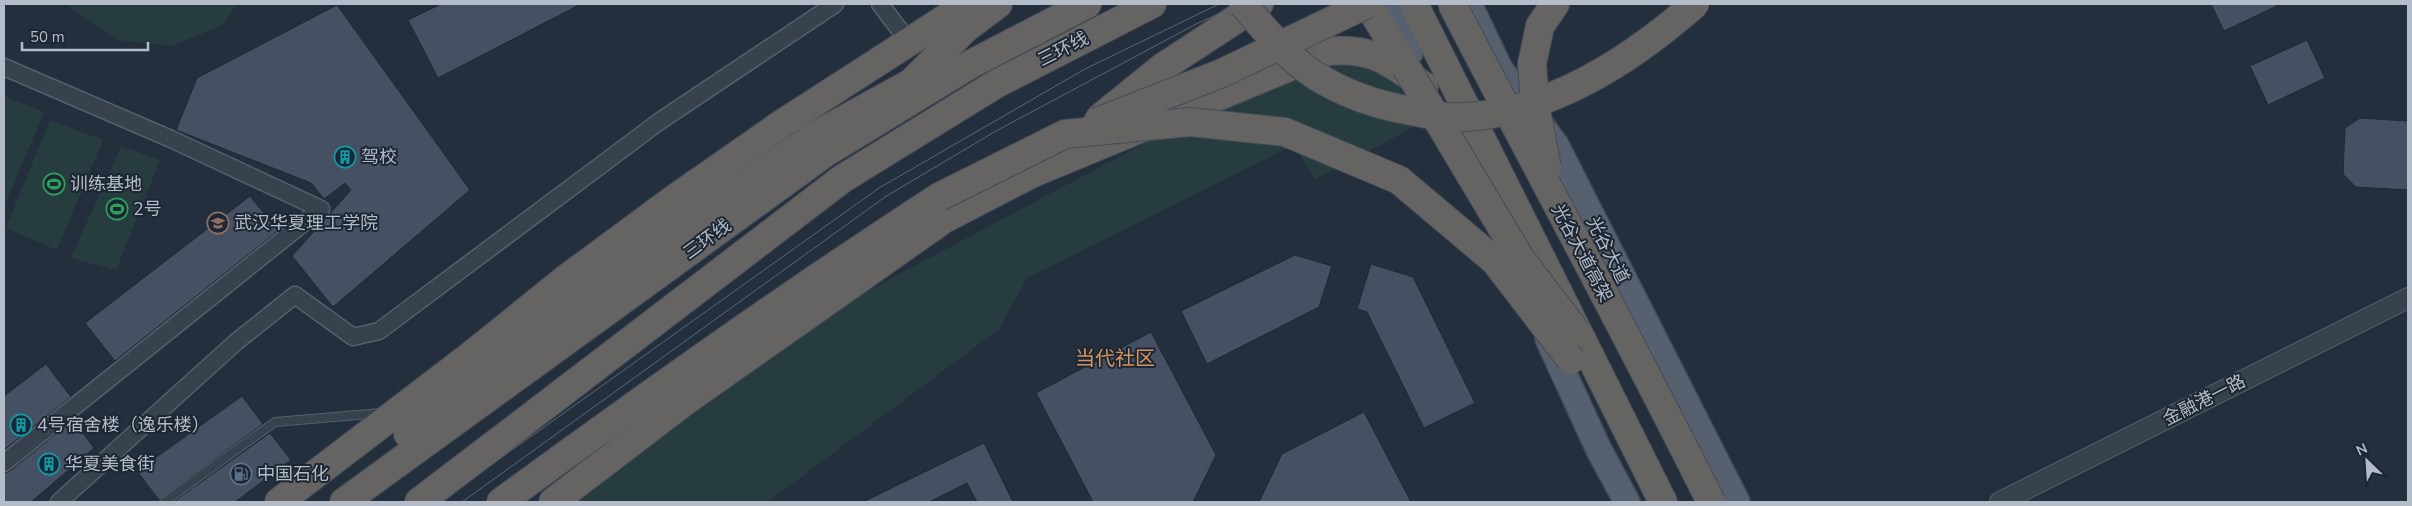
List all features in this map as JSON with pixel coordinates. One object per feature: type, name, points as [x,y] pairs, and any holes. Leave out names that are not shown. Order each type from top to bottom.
[{"type":"highway","points":[[279,502],[567,278],[674,199],[783,123],[968,4]]},
{"type":"highway","points":[[911,83],[966,28],[998,4]]},
{"type":"highway","points":[[323,502],[486,372],[689,221],[816,135],[1061,4]]},
{"type":"highway","name":"三环线","points":[[344,502],[825,153],[971,64],[1087,4]]},
{"type":"highway","name":"三环线","points":[[419,502],[842,180],[996,84],[1152,4]]},
{"type":"highway","points":[[1243,4],[1312,73],[1382,106],[1462,118],[1503,112],[1575,87],[1660,34],[1695,4]]},
{"type":"highway","points":[[1033,173],[1162,67],[1259,4]]},
{"type":"highway","points":[[501,502],[681,371],[826,270],[939,197],[1065,134],[1222,73],[1368,4],[1520,258],[1578,333]]},
{"type":"highway","points":[[1414,4],[1663,502]]},
{"type":"highway","name":"光谷大道高架","points":[[1452,4],[1553,199],[1657,393],[1711,502]]},
{"type":"highway","points":[[1553,199],[1535,104],[1532,64],[1540,26],[1555,4]]},
{"type":"highway","points":[[553,502],[684,402],[944,219],[1033,173],[1328,51],[1349,49],[1381,57],[1427,88]]},
{"type":"highway","points":[[1065,134],[1190,122],[1285,132],[1398,180],[1494,261],[1622,423]]},
{"type":"highway","points":[[398,411],[602,286]]},
{"type":"highway","points":[[681,371],[801,318]]},
{"type":"main road","points":[[1386,4],[1427,88],[1465,157],[1599,450],[1627,502]]},
{"type":"main road","name":"光谷大道","points":[[1469,4],[1500,69],[1556,145],[1737,502]]},
{"type":"main road","points":[[1488,4],[1500,69]]},
{"type":"street","points":[[59,502],[236,342],[296,295],[354,337],[379,332],[660,121],[835,4]]},
{"type":"street","points":[[880,4],[909,42]]},
{"type":"street","points":[[4,68],[171,139],[321,209],[4,463]]},
{"type":"street","name":"金融港一路","points":[[2000,502],[2408,298]]},
{"type":"lane","points":[[164,502],[275,422],[398,411]]},
{"type":"green space","points":[[66,4],[237,4],[224,24],[172,46],[117,40]]},
{"type":"green space","points":[[1327,61],[1382,66],[1425,121],[1315,180],[1294,145],[1027,278],[999,329],[768,502],[572,502],[849,301],[1156,137]]},
{"type":"green space","points":[[4,96],[44,112],[4,207]]},
{"type":"green space","name":"训练基地","points":[[50,120],[103,140],[57,250],[6,228]]},
{"type":"green space","name":"2号","points":[[121,146],[160,160],[116,270],[71,258]]},
{"type":"building","points":[[441,4],[581,4],[438,78],[408,20]]},
{"type":"building","points":[[2211,4],[2281,4],[2224,31]]},
{"type":"building","name":"驾校","points":[[337,5],[470,190],[333,307],[292,256],[351,190],[345,183],[324,199],[311,183],[176,130],[197,78]]},
{"type":"building","points":[[2307,40],[2325,78],[2268,105],[2250,66]]},
{"type":"building","points":[[2360,118],[2408,121],[2408,190],[2356,187],[2343,174],[2345,128]]},
{"type":"building","points":[[250,196],[278,231],[115,361],[85,323]]},
{"type":"building","points":[[1295,255],[1332,266],[1319,307],[1207,364],[1181,311]]},
{"type":"building","points":[[1371,264],[1413,277],[1475,403],[1424,428],[1367,312],[1357,309]]},
{"type":"building","points":[[1151,332],[1216,455],[1193,502],[1093,502],[1036,393]]},
{"type":"building","name":"4号宿舍楼（逸乐楼）","points":[[46,364],[71,397],[4,450],[4,396]]},
{"type":"building","points":[[242,396],[263,424],[159,500],[137,471]]},
{"type":"building","points":[[1364,412],[1411,502],[1259,502],[1282,454]]},
{"type":"building","name":"华夏美食街","points":[[73,420],[94,448],[31,502],[4,502],[4,473],[10,471]]},
{"type":"building","points":[[270,433],[291,460],[235,502],[173,502]]},
{"type":"building","points":[[984,443],[1013,502],[977,502],[967,483],[929,502],[863,502]]},
{"type":"tram line","points":[[439,502],[879,188],[1085,69],[1219,4]]},
{"type":"tram line","points":[[462,502],[885,197],[996,131],[1198,23],[1242,4]]},
{"type":"place","name":"驾校","points":[[345,157]]},
{"type":"place","name":"训练基地","points":[[54,184]]},
{"type":"place","name":"2号","points":[[117,209]]},
{"type":"place","name":"武汉华夏理工学院","points":[[218,223]]},
{"type":"place","name":"4号宿舍楼（逸乐楼）","points":[[21,425]]},
{"type":"place","name":"华夏美食街","points":[[49,464]]},
{"type":"place","name":"中国石化","points":[[241,474]]},
{"type":"district","name":"当代社区","points":[[1115,358]]}]
